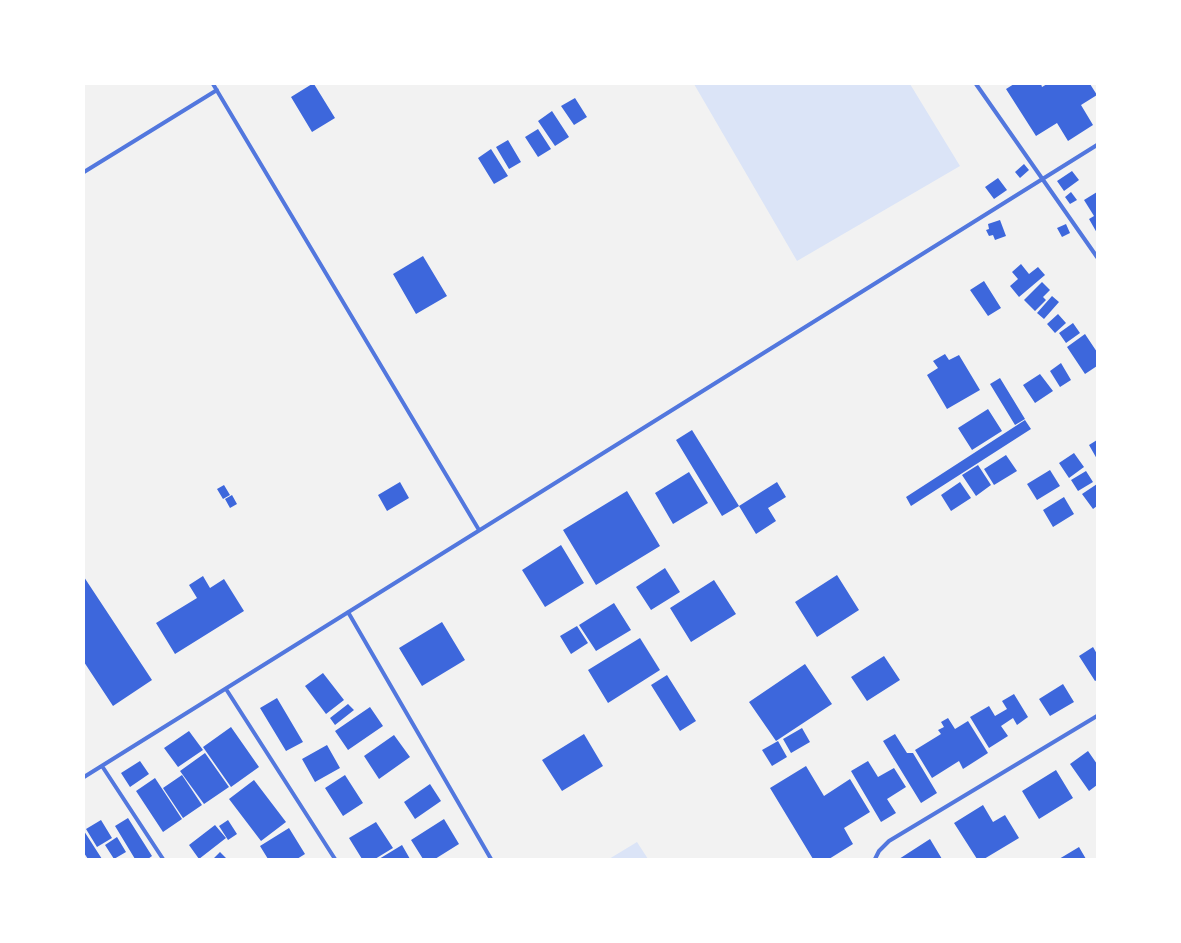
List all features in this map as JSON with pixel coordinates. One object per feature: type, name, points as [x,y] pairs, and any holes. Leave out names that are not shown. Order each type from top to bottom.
[{"type":"street","points":[[213,84],[479,530]]},
{"type":"street","points":[[976,84],[1097,257]]},
{"type":"street","points":[[84,172],[217,90]]},
{"type":"street","points":[[84,777],[1097,145]]},
{"type":"street","points":[[348,612],[491,859]]},
{"type":"street","points":[[226,689],[335,859]]},
{"type":"street","points":[[875,859],[879,851],[889,841],[1097,716]]},
{"type":"street","points":[[102,766],[163,859]]},
{"type":"shaded area","points":[[694,84],[910,84],[960,166],[797,261]]},
{"type":"shaded area","points":[[637,842],[648,859],[609,859]]},
{"type":"building","points":[[314,84],[335,118],[312,132],[291,97]]},
{"type":"building","points":[[1014,84],[1041,84],[1042,87],[1047,84],[1090,84],[1097,95],[1081,105],[1093,125],[1068,141],[1057,123],[1036,136],[1006,89]]},
{"type":"building","points":[[575,98],[587,117],[574,125],[561,106]]},
{"type":"building","points":[[552,111],[569,137],[555,146],[538,121]]},
{"type":"building","points":[[538,129],[551,149],[538,157],[525,137]]},
{"type":"building","points":[[508,140],[521,162],[509,169],[496,147]]},
{"type":"building","points":[[491,149],[508,176],[494,184],[478,158]]},
{"type":"building","points":[[1024,164],[1029,170],[1020,178],[1015,172]]},
{"type":"building","points":[[1072,171],[1079,180],[1064,191],[1057,181]]},
{"type":"building","points":[[998,178],[1007,190],[994,199],[985,187]]},
{"type":"building","points":[[1071,192],[1077,200],[1070,204],[1065,197]]},
{"type":"building","points":[[1097,192],[1097,233],[1089,219],[1094,216],[1084,200]]},
{"type":"building","points":[[1000,220],[1006,236],[995,240],[993,235],[989,236],[986,230],[989,229],[988,224]]},
{"type":"building","points":[[1066,224],[1070,233],[1062,237],[1057,228]]},
{"type":"building","points":[[423,256],[447,296],[416,314],[393,274]]},
{"type":"building","points":[[1021,264],[1029,274],[1038,267],[1045,275],[1019,297],[1010,286],[1018,279],[1012,272]]},
{"type":"building","points":[[984,281],[1001,308],[988,316],[970,290]]},
{"type":"building","points":[[1042,282],[1050,290],[1043,297],[1046,300],[1035,311],[1024,300]]},
{"type":"building","points":[[1052,296],[1059,302],[1044,319],[1037,313]]},
{"type":"building","points":[[1058,314],[1066,323],[1055,333],[1047,324]]},
{"type":"building","points":[[1073,323],[1080,333],[1066,343],[1059,333]]},
{"type":"building","points":[[1085,334],[1097,352],[1097,366],[1085,374],[1067,347]]},
{"type":"building","points":[[945,354],[949,360],[959,355],[980,390],[947,409],[927,375],[938,368],[933,361]]},
{"type":"building","points":[[1061,363],[1071,380],[1060,387],[1050,371]]},
{"type":"building","points":[[1040,374],[1053,391],[1035,403],[1023,385]]},
{"type":"building","points":[[1000,378],[1025,419],[1015,425],[990,384]]},
{"type":"building","points":[[988,409],[1002,431],[972,450],[958,428]]},
{"type":"building","points":[[1025,420],[1031,429],[911,506],[906,497]]},
{"type":"building","points":[[692,430],[739,506],[722,516],[676,440]]},
{"type":"building","points":[[1097,440],[1097,459],[1089,445]]},
{"type":"building","points":[[1074,453],[1084,467],[1069,478],[1059,463]]},
{"type":"building","points":[[1006,455],[1017,471],[994,485],[984,469]]},
{"type":"building","points":[[978,465],[991,485],[976,496],[962,475]]},
{"type":"building","points":[[1050,470],[1060,486],[1037,500],[1027,484]]},
{"type":"building","points":[[1086,471],[1093,482],[1078,491],[1071,480]]},
{"type":"building","points":[[689,472],[708,503],[673,524],[655,493]]},
{"type":"building","points":[[400,482],[409,498],[387,511],[378,495]]},
{"type":"building","points":[[777,482],[786,497],[768,508],[776,521],[756,534],[739,506]]},
{"type":"building","points":[[960,482],[971,498],[951,511],[941,495]]},
{"type":"building","points":[[1097,484],[1097,506],[1093,509],[1082,494]]},
{"type":"building","points":[[224,485],[230,495],[223,499],[217,489]]},
{"type":"building","points":[[627,491],[660,546],[596,585],[563,530]]},
{"type":"building","points":[[232,495],[237,504],[230,508],[225,499]]},
{"type":"building","points":[[1064,497],[1074,514],[1053,527],[1043,510]]},
{"type":"building","points":[[561,545],[584,583],[545,607],[522,570]]},
{"type":"building","points":[[665,568],[680,592],[651,610],[636,587]]},
{"type":"building","points":[[837,575],[859,610],[817,637],[795,602]]},
{"type":"building","points":[[203,576],[210,588],[224,579],[244,611],[175,654],[156,623],[197,598],[189,585]]},
{"type":"building","points":[[84,577],[152,680],[113,706],[84,662]]},
{"type":"building","points":[[714,580],[736,614],[691,642],[670,608]]},
{"type":"building","points":[[614,603],[631,630],[596,651],[579,625]]},
{"type":"building","points":[[442,622],[465,660],[422,686],[399,648]]},
{"type":"building","points":[[577,626],[588,643],[571,654],[560,636]]},
{"type":"building","points":[[640,638],[660,670],[608,703],[588,670]]},
{"type":"building","points":[[1093,647],[1097,654],[1097,680],[1095,681],[1079,656]]},
{"type":"building","points":[[884,656],[900,680],[867,701],[851,677]]},
{"type":"building","points":[[805,664],[832,704],[776,741],[749,702]]},
{"type":"building","points":[[323,673],[344,700],[326,714],[305,686]]},
{"type":"building","points":[[667,675],[696,721],[680,731],[651,685]]},
{"type":"building","points":[[1063,684],[1074,702],[1050,716],[1039,699]]},
{"type":"building","points":[[1014,694],[1028,717],[1017,725],[1013,718],[1001,726],[1008,736],[989,748],[970,717],[989,706],[995,716],[1007,709],[1002,701]]},
{"type":"building","points":[[277,698],[303,742],[286,751],[260,708]]},
{"type":"building","points":[[348,704],[354,710],[335,725],[330,718]]},
{"type":"building","points":[[370,707],[383,726],[348,750],[335,731]]},
{"type":"building","points":[[948,718],[955,729],[968,721],[988,753],[963,769],[959,761],[932,778],[915,750],[941,734],[938,730],[944,727],[941,722]]},
{"type":"building","points":[[231,727],[259,767],[231,787],[203,747]]},
{"type":"building","points":[[802,728],[810,742],[791,753],[783,739]]},
{"type":"building","points":[[189,731],[203,750],[178,767],[164,748]]},
{"type":"building","points":[[584,734],[603,766],[562,791],[542,760]]},
{"type":"building","points":[[895,734],[907,753],[913,753],[937,793],[921,803],[883,741]]},
{"type":"building","points":[[394,735],[410,757],[379,779],[364,756]]},
{"type":"building","points":[[778,741],[787,757],[772,766],[762,750]]},
{"type":"building","points":[[327,745],[340,768],[315,782],[302,759]]},
{"type":"building","points":[[1088,751],[1097,764],[1097,785],[1089,791],[1070,764]]},
{"type":"building","points":[[205,753],[229,787],[204,804],[180,771]]},
{"type":"building","points":[[140,761],[149,774],[130,787],[121,773]]},
{"type":"building","points":[[868,761],[878,777],[894,768],[906,787],[887,799],[896,813],[881,822],[851,771]]},
{"type":"building","points":[[806,766],[824,796],[850,779],[870,812],[844,828],[853,844],[829,859],[813,859],[770,788]]},
{"type":"building","points":[[1056,770],[1073,798],[1039,819],[1022,791]]},
{"type":"building","points":[[182,775],[202,805],[183,818],[163,788]]},
{"type":"building","points":[[345,775],[363,803],[343,816],[325,788]]},
{"type":"building","points":[[155,778],[182,819],[163,832],[136,791]]},
{"type":"building","points":[[254,780],[286,822],[261,841],[229,799]]},
{"type":"building","points":[[430,784],[441,801],[415,819],[404,802]]},
{"type":"building","points":[[983,805],[993,822],[1005,815],[1019,838],[984,859],[977,859],[954,823]]},
{"type":"building","points":[[128,818],[152,856],[148,859],[135,859],[115,826]]},
{"type":"building","points":[[444,819],[459,844],[435,859],[423,859],[411,840]]},
{"type":"building","points":[[101,820],[112,838],[97,847],[86,829]]},
{"type":"building","points":[[228,820],[237,834],[228,840],[219,826]]},
{"type":"building","points":[[376,822],[393,848],[375,859],[362,859],[349,838]]},
{"type":"building","points":[[215,825],[226,838],[199,859],[189,845]]},
{"type":"building","points":[[289,828],[305,854],[297,859],[268,859],[260,846]]},
{"type":"building","points":[[84,831],[102,859],[88,859],[84,853]]},
{"type":"building","points":[[117,837],[126,852],[114,859],[105,845]]},
{"type":"building","points":[[930,839],[942,859],[899,859]]},
{"type":"building","points":[[402,845],[410,859],[379,859]]},
{"type":"building","points":[[1079,847],[1086,859],[1059,859]]},
{"type":"building","points":[[220,852],[227,859],[213,859]]}]
